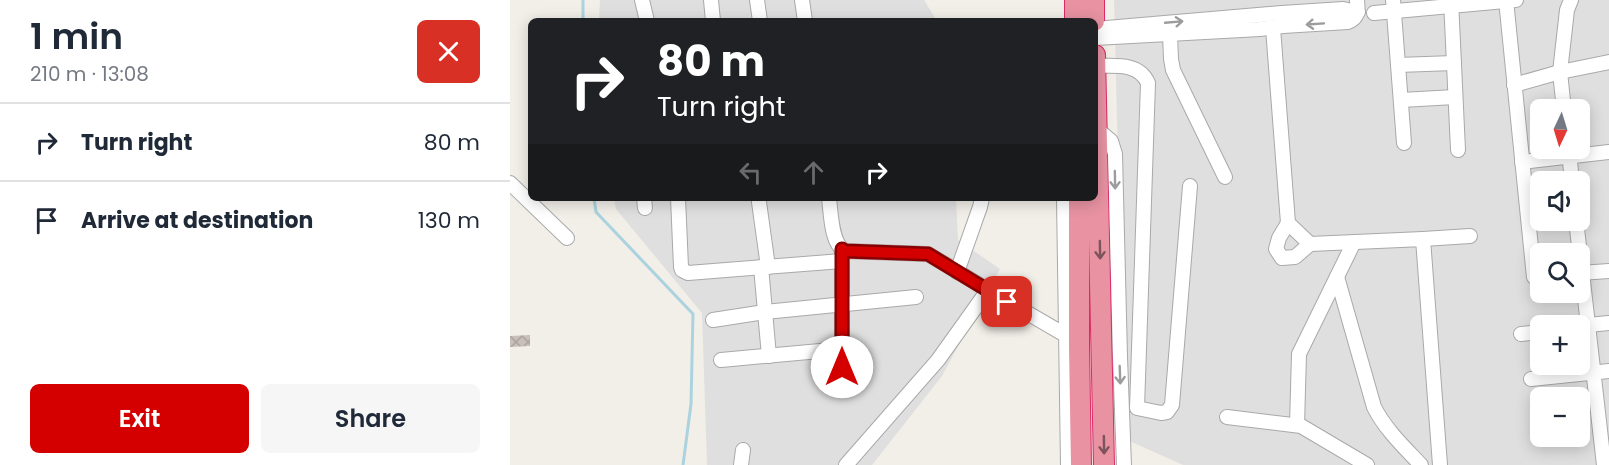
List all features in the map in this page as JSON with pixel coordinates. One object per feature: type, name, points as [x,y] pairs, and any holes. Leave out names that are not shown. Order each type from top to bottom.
[{"type":"highway","points":[[1075,0],[1076,18]]},
{"type":"highway","points":[[1094,0],[1094,18]]},
{"type":"highway","points":[[1098,177],[1104,465]]},
{"type":"highway","points":[[1079,201],[1081,465]]},
{"type":"street","points":[[642,0],[646,18]]},
{"type":"street","points":[[711,0],[713,18]]},
{"type":"street","points":[[757,0],[760,18]]},
{"type":"street","points":[[803,0],[805,18]]},
{"type":"street","points":[[1374,13],[1394,5],[1509,0],[1514,85],[1530,243]]},
{"type":"street","points":[[1563,99],[1560,72],[1567,10],[1571,0]]},
{"type":"street","points":[[1451,3],[1458,150]]},
{"type":"street","points":[[1394,5],[1404,143]]},
{"type":"street","points":[[1098,38],[1170,34],[1358,6]]},
{"type":"street","points":[[1098,29],[1271,18]]},
{"type":"street","points":[[1271,18],[1288,223],[1279,238],[1276,249],[1282,258],[1295,257],[1310,244],[1470,236]]},
{"type":"street","points":[[1170,34],[1173,70],[1225,177]]},
{"type":"street","points":[[1514,85],[1560,72],[1609,62]]},
{"type":"street","points":[[1398,65],[1454,63]]},
{"type":"street","points":[[1098,66],[1137,69],[1145,75],[1148,82],[1137,408]]},
{"type":"street","points":[[1401,100],[1455,97]]},
{"type":"street","points":[[1098,130],[1111,141],[1115,154],[1124,465]]},
{"type":"street","points":[[1590,152],[1609,152]]},
{"type":"street","points":[[1522,162],[1538,159]]},
{"type":"street","points":[[510,183],[528,200]]},
{"type":"street","points":[[1122,407],[1161,413],[1167,412],[1172,405],[1190,186]]},
{"type":"street","points":[[529,201],[567,238]]},
{"type":"street","points":[[678,201],[681,267],[688,273],[764,267],[842,255],[845,251],[928,254],[1067,336]]},
{"type":"street","points":[[829,201],[835,240],[842,255],[842,384]]},
{"type":"street","points":[[957,272],[982,201]]},
{"type":"street","points":[[1064,201],[1068,465]]},
{"type":"street","points":[[759,202],[769,356]]},
{"type":"street","points":[[1288,223],[1310,244]]},
{"type":"street","points":[[1423,239],[1440,465]]},
{"type":"street","points":[[1297,425],[1299,354],[1354,242]]},
{"type":"street","points":[[1590,272],[1609,271]]},
{"type":"street","points":[[1337,277],[1374,407],[1383,423],[1420,465]]},
{"type":"street","points":[[846,465],[938,360],[988,290]]},
{"type":"street","points":[[713,320],[765,312],[916,297]]},
{"type":"street","points":[[1590,327],[1609,323]]},
{"type":"street","points":[[1521,334],[1530,333]]},
{"type":"street","points":[[721,360],[842,349]]},
{"type":"street","points":[[1590,356],[1604,465]]},
{"type":"street","points":[[1531,379],[1609,371]]},
{"type":"street","points":[[1227,417],[1297,425],[1367,465]]},
{"type":"street","points":[[741,465],[743,450]]},
{"type":"shaded area","points":[[600,0],[924,0],[935,18],[599,18]]},
{"type":"shaded area","points":[[1114,0],[1609,0],[1609,465],[1183,465],[1125,439]]},
{"type":"shaded area","points":[[615,201],[956,201],[958,240],[1000,269],[942,376],[872,465],[707,465],[702,313],[616,209]]},
{"type":"building","points":[[530,335],[530,346],[510,347],[510,336]]},
{"type":"waterway","points":[[583,0],[583,18]]},
{"type":"waterway","points":[[594,201],[596,212],[693,314],[691,404],[683,465]]},
{"type":"route","points":[[842,367],[842,249],[845,251],[928,254],[1007,302]]}]
